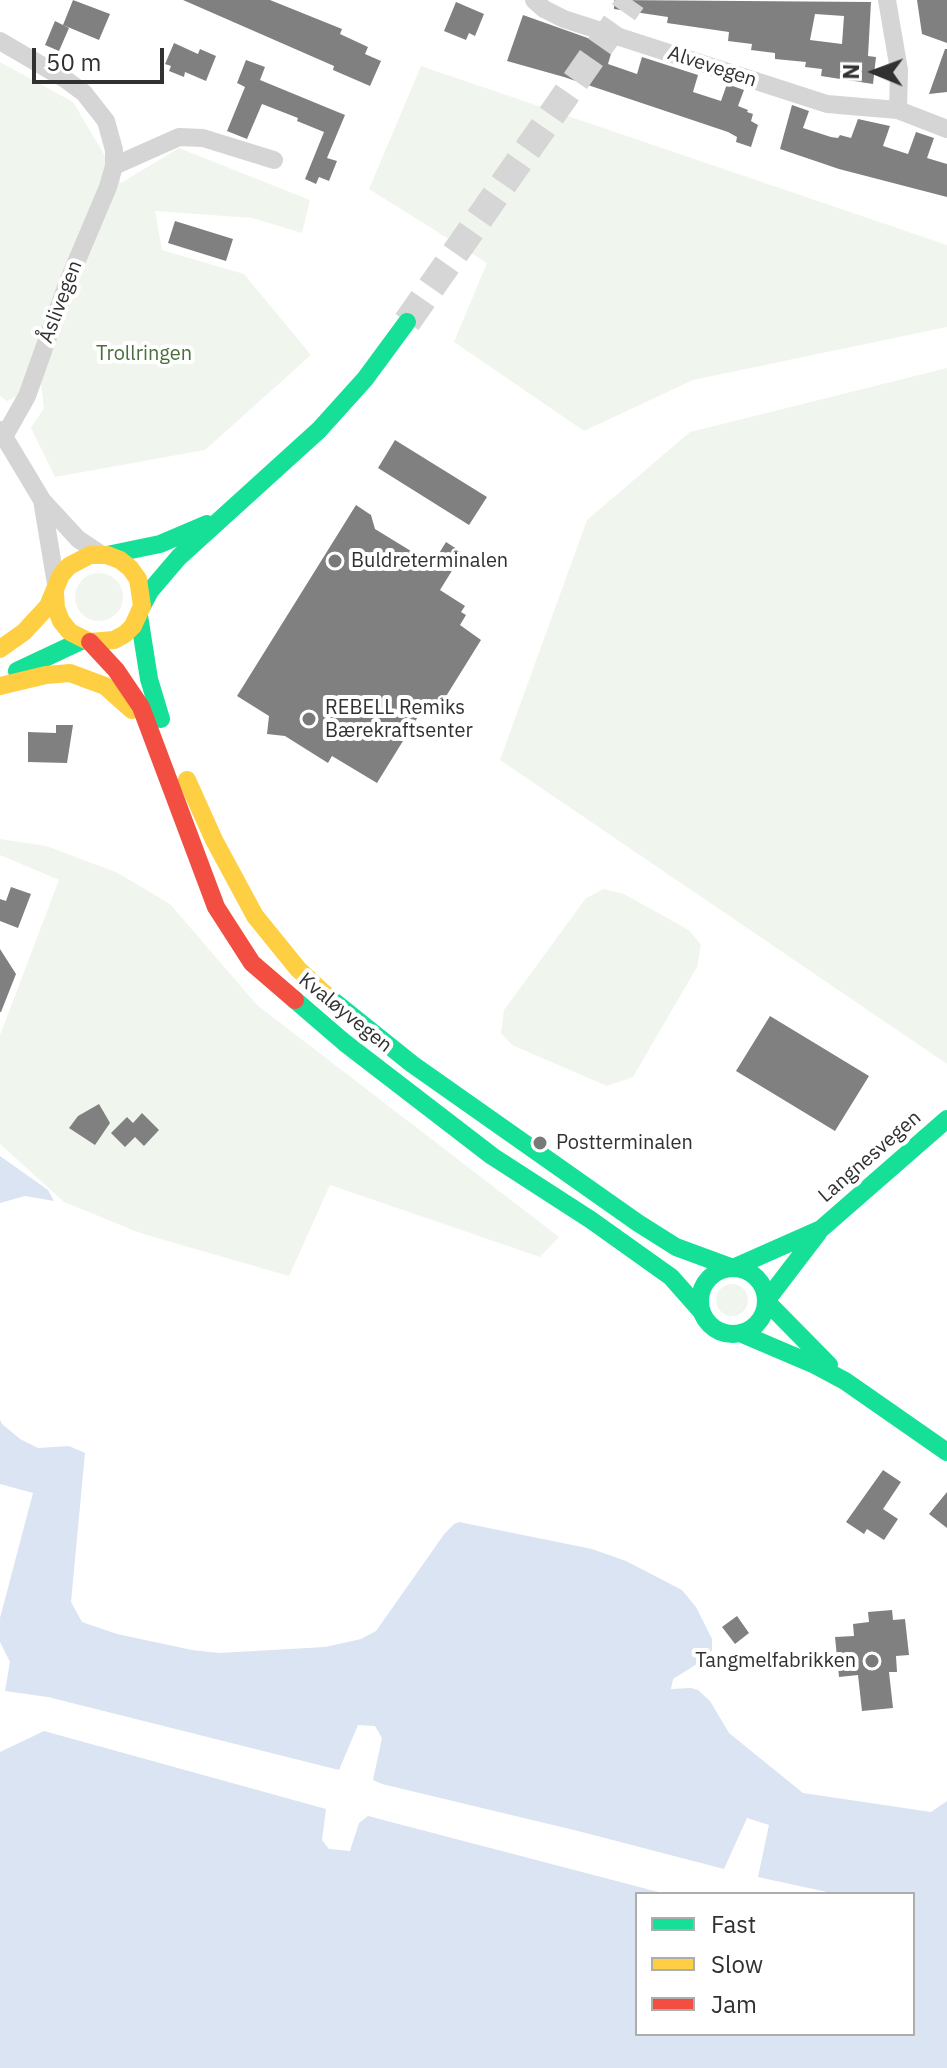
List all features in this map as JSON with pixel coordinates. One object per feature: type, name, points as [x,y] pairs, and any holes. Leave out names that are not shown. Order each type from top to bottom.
[{"type":"main road","points":[[56,590],[56,608],[70,632],[86,641],[102,643],[125,634],[168,569],[319,430],[365,379],[407,322]]},
{"type":"main road","points":[[0,649],[24,632],[48,606],[69,566],[90,555],[160,544],[219,520]]},
{"type":"main road","points":[[105,555],[120,560],[138,579],[141,611]]},
{"type":"main road","name":"Kvaløyvegen","points":[[141,611],[142,644],[154,701],[203,815],[255,916],[298,969],[346,1013],[412,1064],[638,1223],[676,1247],[733,1268]]},
{"type":"main road","points":[[0,684],[27,664],[86,641]]},
{"type":"main road","name":"Kvaløyvegen","points":[[86,641],[131,689],[150,727],[216,907],[252,963],[345,1043],[492,1156],[591,1220],[671,1277],[702,1312]]},
{"type":"main road","points":[[0,684],[70,673],[86,677],[105,686],[150,727]]},
{"type":"main road","name":"Langnesvegen","points":[[766,1301],[821,1229],[947,1119]]},
{"type":"main road","name":"Langnesvegen","points":[[733,1268],[821,1229]]},
{"type":"main road","points":[[845,1381],[766,1301],[759,1282],[743,1270],[733,1268],[715,1273],[709,1279],[701,1294],[702,1312],[717,1330],[740,1333],[845,1381],[947,1452]]},
{"type":"main road","points":[[740,1333],[761,1318],[766,1301]]},
{"type":"street","name":"Alvevegen","points":[[534,0],[564,19],[827,104],[898,110],[947,129]]},
{"type":"street","points":[[887,0],[899,70],[898,110]]},
{"type":"street","name":"Åslivegen","points":[[0,41],[84,93],[106,121],[113,138],[114,166],[27,396],[2,432]]},
{"type":"street","points":[[114,166],[179,137],[203,138],[274,160]]},
{"type":"street","points":[[2,432],[42,500],[78,539],[105,555]]},
{"type":"street","points":[[42,500],[56,590]]},
{"type":"green space","name":"Trollringen","points":[[0,62],[73,102],[121,183],[179,148],[310,200],[302,233],[252,218],[155,211],[162,250],[244,274],[311,355],[205,450],[55,477],[31,428],[44,408],[41,384],[7,401],[0,396]]},
{"type":"green space","points":[[421,66],[947,245],[947,327],[693,380],[584,431],[454,342],[487,263],[369,189]]},
{"type":"green space","points":[[947,368],[947,1064],[500,760],[587,520],[690,432]]},
{"type":"green space","points":[[99,573],[108,574],[116,580],[122,588],[122,606],[116,614],[108,620],[99,621],[90,620],[82,614],[76,606],[75,597],[76,588],[82,580],[90,574]]},
{"type":"green space","points":[[0,839],[46,846],[118,873],[170,904],[257,1005],[559,1237],[540,1257],[330,1185],[289,1276],[140,1233],[64,1202],[0,1144],[0,1035],[59,880],[0,855]]},
{"type":"green space","points":[[604,889],[624,894],[689,930],[701,945],[697,967],[633,1077],[607,1086],[512,1045],[501,1033],[504,1010],[586,898]]},
{"type":"green space","points":[[732,1284],[743,1289],[748,1300],[743,1311],[732,1316],[721,1311],[716,1300],[721,1289]]},
{"type":"water","points":[[0,1156],[48,1190],[54,1201],[25,1196],[0,1203]]},
{"type":"water","points":[[0,1420],[20,1439],[38,1448],[69,1446],[85,1453],[71,1602],[82,1622],[117,1634],[192,1650],[219,1653],[325,1647],[361,1639],[376,1631],[445,1533],[459,1522],[592,1549],[626,1561],[682,1590],[696,1607],[712,1639],[712,1651],[705,1653],[697,1664],[673,1679],[671,1689],[698,1690],[710,1701],[729,1733],[803,1793],[931,1812],[947,1801],[947,2068],[0,2068],[0,1752],[44,1731],[326,1809],[322,1840],[329,1849],[350,1851],[359,1823],[368,1816],[658,1892],[635,1892],[635,2036],[915,2036],[915,1892],[827,1892],[758,1877],[769,1825],[747,1818],[724,1869],[382,1784],[373,1780],[382,1738],[375,1726],[358,1725],[339,1770],[48,1697],[5,1691],[10,1662],[0,1642],[0,1618],[33,1493],[0,1484]]},
{"type":"building","points":[[73,0],[110,14],[99,40],[63,25]]},
{"type":"building","points":[[183,0],[270,0],[342,29],[340,34],[368,47],[365,54],[381,61],[370,86],[333,70],[334,66]]},
{"type":"building","points":[[614,0],[871,2],[868,56],[876,57],[873,84],[821,76],[822,69],[805,67],[806,62],[775,59],[775,53],[751,50],[752,44],[728,41],[729,32],[667,23],[668,17],[614,9]],"holes":[[[815,14],[844,16],[842,44],[810,40]]]},
{"type":"building","points":[[917,0],[947,0],[947,43],[922,34]]},
{"type":"building","points":[[456,2],[484,14],[475,36],[469,33],[466,40],[444,31]]},
{"type":"building","points":[[523,15],[613,47],[608,64],[637,74],[642,57],[698,75],[693,92],[721,101],[727,84],[744,90],[738,106],[753,114],[751,121],[758,125],[751,147],[736,142],[737,137],[728,132],[507,61]]},
{"type":"building","points":[[55,21],[69,28],[59,51],[45,45]]},
{"type":"building","points":[[174,43],[198,54],[200,49],[216,56],[206,81],[185,72],[184,77],[169,71],[171,66],[165,64]]},
{"type":"building","points":[[945,49],[947,92],[929,94]]},
{"type":"building","points":[[246,60],[265,67],[260,80],[345,115],[327,158],[337,161],[329,181],[319,177],[316,184],[305,179],[324,132],[297,121],[298,118],[262,104],[247,139],[227,131],[245,87],[237,83]]},
{"type":"building","points":[[792,105],[809,111],[803,128],[831,137],[838,138],[840,135],[851,138],[858,119],[890,126],[883,146],[908,154],[916,132],[934,138],[927,158],[947,164],[947,197],[839,169],[780,149]]},
{"type":"building","points":[[175,221],[233,239],[226,261],[168,243]]},
{"type":"building","points":[[395,440],[487,497],[469,525],[378,468]]},
{"type":"building","points":[[356,505],[371,515],[375,529],[424,559],[438,555],[446,542],[463,553],[440,590],[465,606],[461,612],[466,615],[460,625],[481,640],[435,714],[424,707],[377,783],[332,756],[328,763],[285,736],[267,734],[269,716],[237,696]]},
{"type":"building","points":[[56,725],[73,725],[67,763],[28,762],[28,732],[56,733]]},
{"type":"building","points":[[11,887],[31,894],[18,928],[0,921],[0,899],[6,901]]},
{"type":"building","points":[[0,949],[16,974],[1,1012],[0,1012]]},
{"type":"building","points":[[770,1016],[869,1076],[835,1131],[736,1071]]},
{"type":"building","points":[[99,1104],[110,1123],[95,1145],[69,1128],[78,1116]]},
{"type":"building","points":[[142,1113],[159,1130],[144,1146],[135,1137],[125,1147],[111,1133],[127,1117],[133,1123]]},
{"type":"building","points":[[883,1470],[901,1482],[883,1509],[898,1519],[884,1540],[867,1529],[864,1534],[846,1522]]},
{"type":"building","points":[[947,1492],[947,1528],[929,1514]]},
{"type":"building","name":"Tangmelfabrikken","points":[[892,1610],[893,1620],[905,1619],[909,1655],[896,1656],[897,1672],[889,1672],[893,1708],[862,1711],[858,1675],[839,1677],[835,1637],[854,1636],[853,1624],[869,1622],[868,1612]]},
{"type":"building","points":[[737,1616],[749,1633],[735,1644],[722,1627]]},
{"type":"tunnel","points":[[407,322],[632,0]]},
{"type":"traffic: fast","points":[[142,606],[150,591],[179,557],[319,430],[365,379],[407,322]]},
{"type":"traffic: fast","points":[[107,555],[160,544],[207,524]]},
{"type":"traffic: fast","points":[[139,616],[149,679],[161,719]]},
{"type":"traffic: fast","points":[[17,671],[83,640]]},
{"type":"traffic: fast","points":[[326,995],[412,1064],[638,1223],[676,1247],[733,1268]]},
{"type":"traffic: fast","points":[[295,1000],[345,1043],[492,1156],[591,1220],[671,1277],[702,1312]]},
{"type":"traffic: fast","points":[[733,1268],[821,1229],[947,1119]]},
{"type":"traffic: fast","points":[[818,1233],[766,1301],[829,1365]]},
{"type":"traffic: fast","points":[[733,1268],[746,1271],[756,1278],[763,1288],[766,1301],[763,1314],[756,1324],[746,1331],[733,1334],[720,1331],[710,1324],[703,1314],[700,1301],[703,1288],[710,1278],[720,1271],[733,1268]]},
{"type":"traffic: fast","points":[[740,1333],[845,1381],[947,1452]]},
{"type":"traffic: slow","points":[[0,649],[24,632],[48,606],[61,575],[69,566],[90,555],[107,555],[130,568],[138,579],[142,606],[133,626],[125,634],[114,640],[90,642],[70,632],[61,621],[55,593]]},
{"type":"traffic: slow","points":[[0,686],[46,675],[70,673],[105,686],[132,710]]},
{"type":"traffic: slow","points":[[187,780],[214,840],[255,916],[298,969],[326,995]]},
{"type":"traffic: jam","points":[[90,642],[116,670],[141,707],[216,907],[252,963],[295,1000]]},
{"type":"place","name":"Buldreterminalen","points":[[335,561]]},
{"type":"place","name":"REBELL Remiks Bærekraftsenter","points":[[309,719]]},
{"type":"place","name":"Postterminalen","points":[[540,1143]]},
{"type":"place","name":"Tangmelfabrikken","points":[[872,1661]]}]
